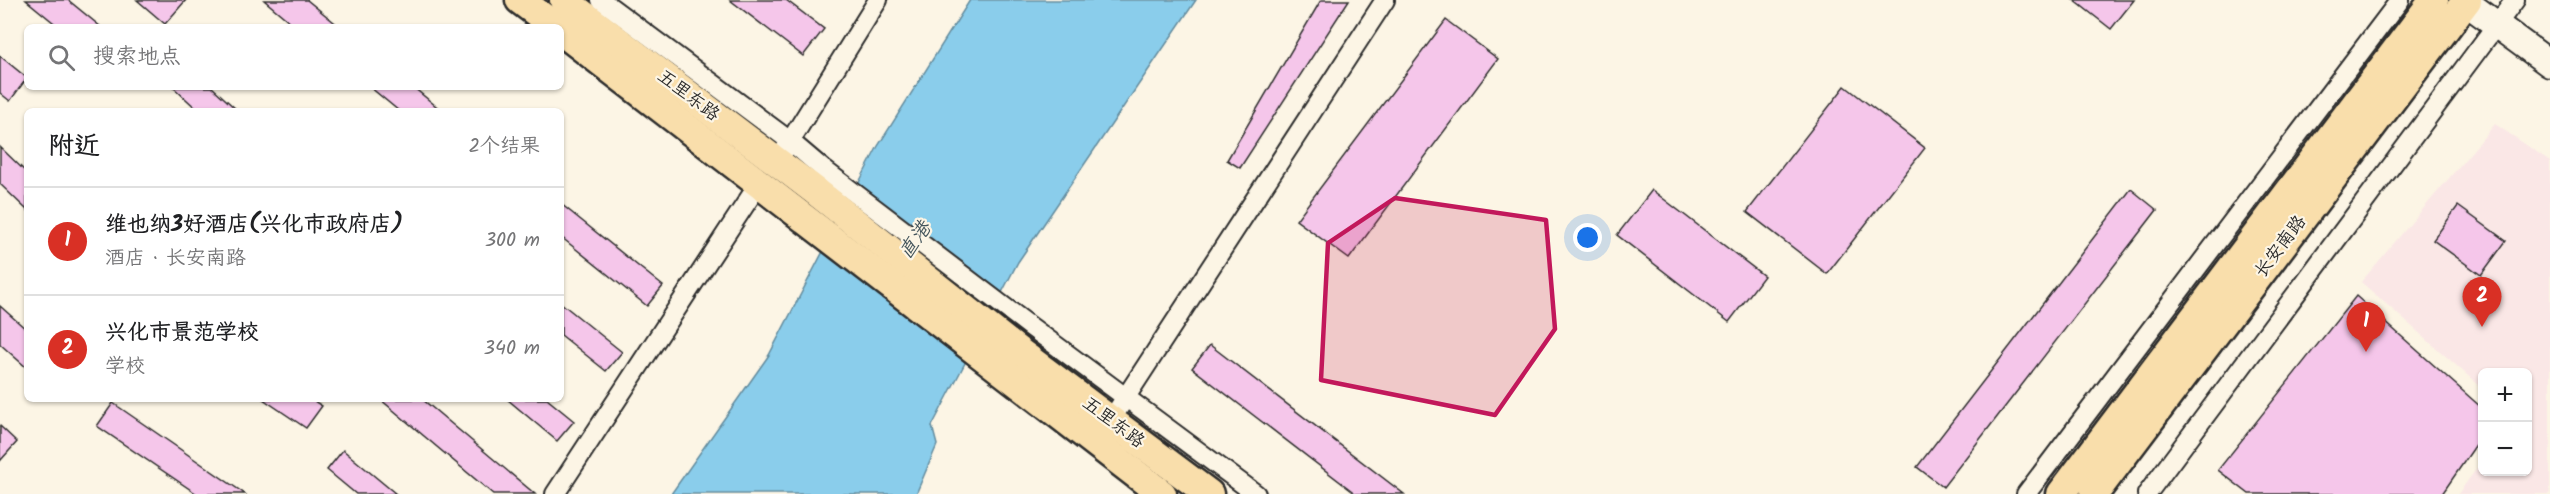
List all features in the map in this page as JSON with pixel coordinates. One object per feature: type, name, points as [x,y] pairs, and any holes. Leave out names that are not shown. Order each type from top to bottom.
[{"type":"main road","points":[[520,0],[552,24]]},
{"type":"main road","name":"五里东路","points":[[564,0],[1017,350],[1103,432],[1162,494]]},
{"type":"main road","name":"长安南路","points":[[2061,494],[2434,0]]},
{"type":"main road","name":"长安南路","points":[[2094,494],[2465,1]]},
{"type":"main road","name":"五里东路","points":[[564,33],[775,162]]},
{"type":"main road","name":"五里东路","points":[[1103,432],[1209,494]]},
{"type":"street","points":[[601,0],[775,162]]},
{"type":"street","points":[[555,494],[775,162],[878,0]]},
{"type":"street","points":[[1103,432],[1385,0]]},
{"type":"street","points":[[2026,494],[2400,0]]},
{"type":"street","points":[[2147,494],[2515,0]]},
{"type":"street","points":[[2465,1],[2550,64]]},
{"type":"street","points":[[1017,350],[1127,396],[1256,494]]},
{"type":"highlighted area","points":[[1395,198],[1546,220],[1555,329],[1495,415],[1321,380],[1328,243]]},
{"type":"shaded area","points":[[2495,124],[2550,161],[2550,494],[2458,494],[2478,466],[2478,476],[2532,476],[2532,368],[2478,368],[2478,384],[2361,282]]},
{"type":"water","name":"直港","points":[[970,0],[1196,0],[1018,262],[932,426],[937,445],[916,494],[671,494],[769,355],[878,146]]},
{"type":"building","points":[[26,0],[68,0],[97,24],[55,24]]},
{"type":"building","points":[[137,0],[186,0],[165,24]]},
{"type":"building","points":[[264,0],[307,0],[336,24],[292,24]]},
{"type":"building","points":[[730,0],[786,0],[824,29],[803,56]]},
{"type":"building","points":[[1321,0],[1349,0],[1240,168],[1227,160]]},
{"type":"building","points":[[2074,0],[2134,0],[2111,29]]},
{"type":"building","points":[[1446,20],[1498,59],[1349,259],[1296,220]]},
{"type":"building","points":[[0,56],[24,76],[24,82],[10,101],[0,93]]},
{"type":"building","points":[[1845,86],[1925,148],[1827,274],[1747,212]]},
{"type":"building","points":[[176,90],[215,90],[235,108],[196,108]]},
{"type":"building","points":[[374,90],[417,90],[438,108],[395,108]]},
{"type":"building","points":[[0,147],[24,170],[24,207],[0,184]]},
{"type":"building","points":[[2131,189],[2157,210],[1943,487],[1917,467]]},
{"type":"building","points":[[1652,190],[1764,276],[1729,322],[1617,235]]},
{"type":"building","points":[[564,206],[663,286],[647,306],[564,239]]},
{"type":"building","points":[[2458,206],[2506,241],[2481,275],[2433,240]]},
{"type":"building","points":[[2356,296],[2478,404],[2478,442],[2442,494],[2249,494],[2218,470]]},
{"type":"building","points":[[564,305],[622,352],[606,371],[564,337]]},
{"type":"building","points":[[0,306],[24,327],[24,365],[0,344]]},
{"type":"building","points":[[1210,345],[1404,494],[1356,494],[1192,368]]},
{"type":"building","points":[[267,402],[316,402],[322,406],[306,428]]},
{"type":"building","points":[[384,402],[426,402],[535,494],[493,494]]},
{"type":"building","points":[[511,402],[551,402],[574,421],[557,441]]},
{"type":"building","points":[[113,403],[245,494],[197,494],[97,426]]},
{"type":"building","points":[[0,426],[17,442],[0,461]]},
{"type":"building","points":[[343,450],[396,494],[356,494],[327,470]]},
{"type":"place","name":"兴化市景范学校","points":[[2482,327]]},
{"type":"place","name":"维也纳3好酒店(兴化市政府店)","points":[[2366,352]]}]
